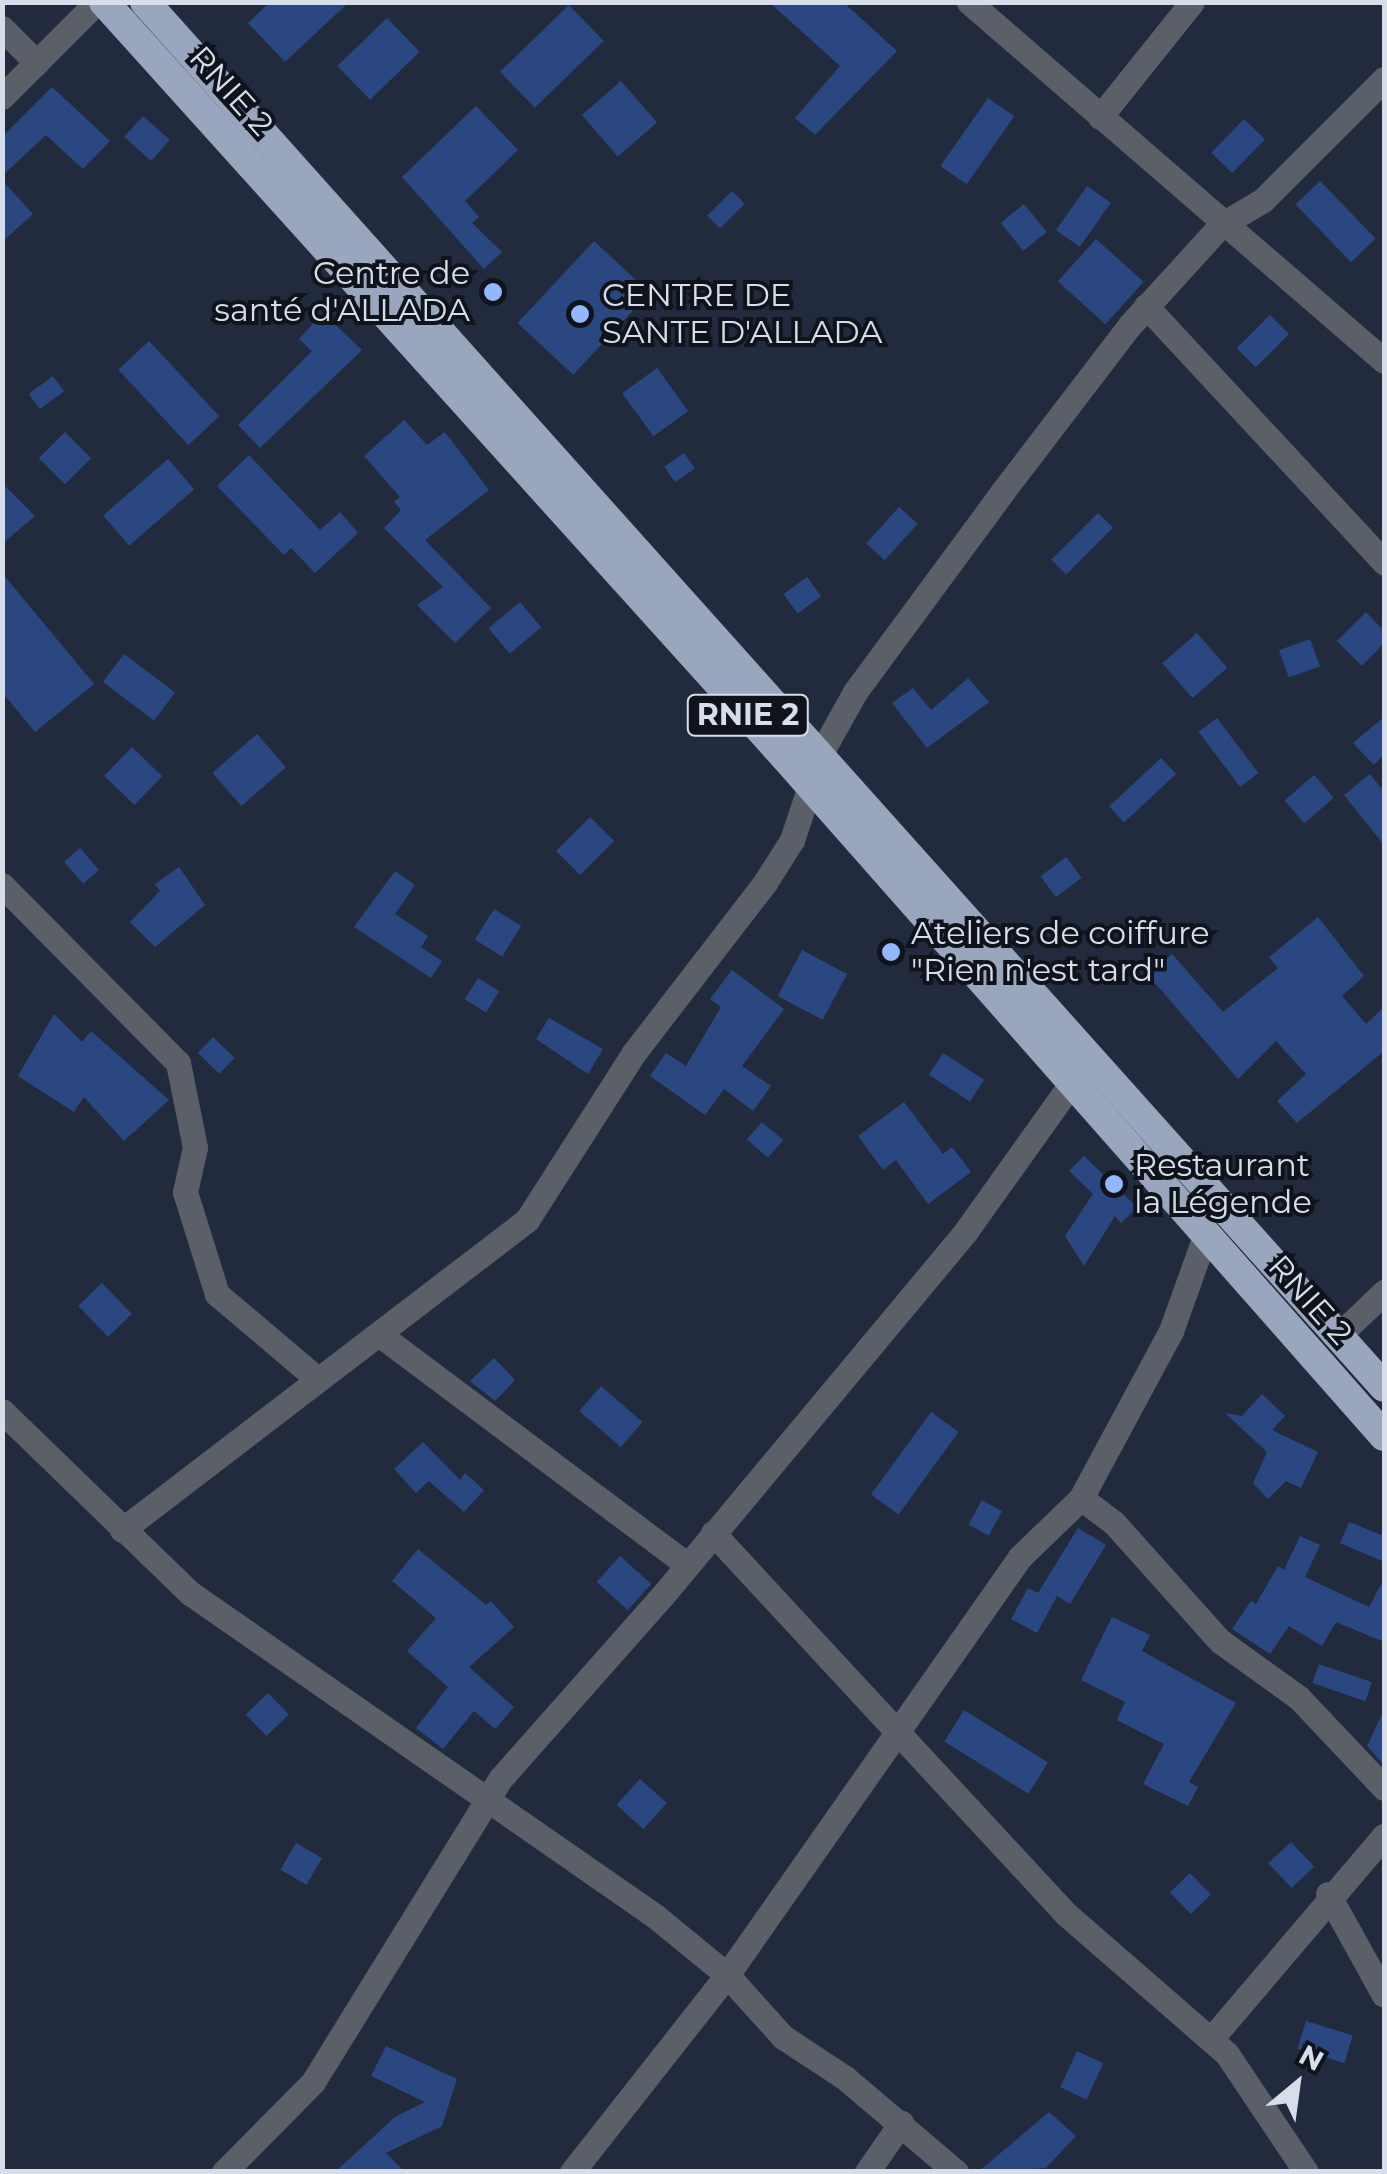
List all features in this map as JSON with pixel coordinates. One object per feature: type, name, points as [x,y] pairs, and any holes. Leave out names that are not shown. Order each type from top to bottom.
[{"type":"highway","name":"RNIE 2","points":[[100,2],[810,784],[1070,1085],[1384,1436]]},
{"type":"highway","name":"RNIE 2","points":[[145,2],[821,753],[1384,1387]]},
{"type":"street","points":[[2,97],[100,2]]},
{"type":"street","points":[[969,2],[1221,225],[1384,361]]},
{"type":"street","points":[[1100,117],[1192,2]]},
{"type":"street","points":[[2,28],[37,64]]},
{"type":"street","points":[[122,1530],[316,1378],[380,1335],[535,1210],[633,1054],[766,881],[792,840],[821,753],[888,646],[1146,306],[1221,225],[1262,200],[1384,78]]},
{"type":"street","points":[[1146,306],[1384,562]]},
{"type":"street","points":[[2,885],[178,1063],[195,1147],[185,1192],[217,1294],[316,1378]]},
{"type":"street","points":[[224,2172],[313,2082],[485,1800],[966,1231],[1070,1085]]},
{"type":"street","points":[[572,2172],[727,1975],[1020,1557],[1081,1498],[1171,1330],[1205,1236]]},
{"type":"street","points":[[1338,1336],[1384,1292]]},
{"type":"street","points":[[380,1335],[686,1564]]},
{"type":"street","points":[[2,1412],[190,1593],[293,1671],[606,1879],[727,1975],[782,2037],[902,2123],[956,2172]]},
{"type":"street","points":[[1081,1498],[1114,1523],[1220,1640],[1299,1698],[1384,1788]]},
{"type":"street","points":[[713,1533],[1066,1914],[1211,2039],[1306,2172]]},
{"type":"street","points":[[1211,2039],[1328,1894],[1384,1836]]},
{"type":"street","points":[[1328,1894],[1384,1995]]},
{"type":"street","points":[[867,2172],[902,2123]]},
{"type":"building","points":[[270,2],[349,2],[285,62],[248,23]]},
{"type":"building","points":[[769,2],[843,2],[897,51],[815,135],[795,118],[840,66]]},
{"type":"building","points":[[569,5],[604,41],[535,108],[500,72]]},
{"type":"building","points":[[387,18],[420,52],[370,100],[337,66]]},
{"type":"building","points":[[621,81],[657,123],[618,157],[582,115]]},
{"type":"building","points":[[52,87],[110,141],[83,169],[46,135],[2,176],[2,137]]},
{"type":"building","points":[[988,98],[1014,116],[967,184],[940,166]]},
{"type":"building","points":[[476,106],[518,150],[465,201],[479,217],[472,223],[502,252],[484,269],[402,177]]},
{"type":"building","points":[[143,116],[170,140],[151,161],[124,137]]},
{"type":"building","points":[[1244,119],[1265,139],[1232,173],[1211,153]]},
{"type":"building","points":[[2,180],[33,214],[2,242]]},
{"type":"building","points":[[1320,181],[1376,239],[1351,262],[1296,205]]},
{"type":"building","points":[[1087,186],[1111,203],[1080,247],[1056,230]]},
{"type":"building","points":[[732,191],[745,204],[720,228],[707,216]]},
{"type":"building","points":[[1024,204],[1047,232],[1023,251],[1001,223]]},
{"type":"building","points":[[1096,239],[1144,282],[1105,324],[1058,281]]},
{"type":"building","name":"CENTRE DE SANTE D'ALLADA","points":[[594,241],[650,293],[573,375],[518,323]]},
{"type":"building","points":[[323,313],[362,350],[260,448],[238,425],[312,351],[299,339]]},
{"type":"building","points":[[1270,315],[1289,334],[1256,367],[1237,348]]},
{"type":"building","points":[[149,341],[219,416],[189,445],[118,370]]},
{"type":"building","points":[[657,368],[688,411],[653,436],[622,393]]},
{"type":"building","points":[[53,376],[64,391],[40,409],[29,394]]},
{"type":"building","points":[[404,420],[427,445],[445,432],[489,490],[425,540],[491,608],[455,643],[417,605],[443,587],[384,528],[401,510],[394,502],[400,497],[364,456]]},
{"type":"building","points":[[65,432],[91,458],[65,484],[39,458]]},
{"type":"building","points":[[684,453],[695,469],[675,482],[664,467]]},
{"type":"building","points":[[249,455],[320,530],[340,512],[358,533],[315,573],[291,548],[284,555],[217,486]]},
{"type":"building","points":[[168,459],[194,489],[129,546],[103,515]]},
{"type":"building","points":[[2,483],[35,516],[2,544]]},
{"type":"building","points":[[899,507],[918,524],[885,560],[866,543]]},
{"type":"building","points":[[1098,513],[1113,528],[1066,575],[1051,560]]},
{"type":"building","points":[[2,573],[94,684],[35,732],[2,692]]},
{"type":"building","points":[[807,577],[821,596],[798,613],[784,594]]},
{"type":"building","points":[[520,602],[541,627],[510,654],[489,628]]},
{"type":"building","points":[[1366,612],[1384,631],[1384,643],[1362,666],[1337,641]]},
{"type":"building","points":[[1197,633],[1227,668],[1192,698],[1162,663]]},
{"type":"building","points":[[1310,639],[1320,666],[1289,678],[1279,650]]},
{"type":"building","points":[[124,654],[175,693],[154,720],[103,682]]},
{"type":"building","points":[[968,678],[989,702],[927,748],[892,703],[913,688],[931,710]]},
{"type":"building","points":[[1384,717],[1384,754],[1374,765],[1353,743]]},
{"type":"building","points":[[1217,718],[1259,773],[1240,787],[1199,732]]},
{"type":"building","points":[[257,734],[286,767],[241,806],[212,773]]},
{"type":"building","points":[[132,747],[162,776],[134,805],[104,776]]},
{"type":"building","points":[[1161,758],[1176,774],[1124,823],[1109,806]]},
{"type":"building","points":[[1370,774],[1384,792],[1384,845],[1344,795]]},
{"type":"building","points":[[1314,775],[1334,798],[1304,823],[1285,801]]},
{"type":"building","points":[[590,817],[614,841],[580,875],[556,851]]},
{"type":"building","points":[[80,848],[99,870],[83,884],[64,862]]},
{"type":"building","points":[[1066,857],[1082,878],[1056,897],[1040,876]]},
{"type":"building","points":[[179,867],[205,905],[155,947],[130,922],[160,891],[155,884]]},
{"type":"building","points":[[395,871],[415,885],[395,914],[428,936],[421,947],[442,961],[431,978],[354,927]]},
{"type":"building","points":[[494,909],[521,926],[502,956],[475,940]]},
{"type":"building","points":[[1318,917],[1364,976],[1342,996],[1366,1024],[1384,1007],[1384,1051],[1297,1123],[1277,1101],[1306,1074],[1276,1041],[1238,1079],[1148,975],[1172,954],[1223,1012],[1278,968],[1269,957]]},
{"type":"building","points":[[802,950],[847,974],[823,1020],[778,996]]},
{"type":"building","points":[[732,970],[784,1009],[742,1066],[771,1086],[753,1111],[724,1089],[705,1115],[650,1076],[666,1053],[686,1066],[721,1007],[710,999]]},
{"type":"building","points":[[478,978],[499,991],[486,1012],[465,999]]},
{"type":"building","points":[[54,1014],[82,1042],[91,1031],[169,1100],[124,1141],[84,1097],[74,1112],[18,1076]]},
{"type":"building","points":[[549,1018],[603,1049],[588,1074],[536,1039]]},
{"type":"building","points":[[213,1037],[235,1058],[219,1074],[198,1053]]},
{"type":"building","points":[[943,1053],[984,1080],[970,1101],[929,1075]]},
{"type":"building","points":[[904,1102],[943,1154],[952,1147],[971,1172],[928,1204],[896,1160],[883,1170],[858,1136]]},
{"type":"building","points":[[762,1122],[783,1140],[768,1158],[747,1139]]},
{"type":"building","points":[[1084,1156],[1137,1207],[1121,1223],[1115,1216],[1084,1266],[1065,1236],[1093,1194],[1069,1171]]},
{"type":"building","points":[[102,1283],[132,1314],[108,1337],[78,1306]]},
{"type":"building","points":[[494,1358],[515,1380],[495,1401],[470,1381]]},
{"type":"building","points":[[601,1386],[643,1422],[621,1447],[579,1411]]},
{"type":"building","points":[[1262,1394],[1285,1416],[1272,1430],[1318,1452],[1301,1488],[1286,1481],[1268,1499],[1253,1483],[1267,1452],[1225,1413],[1242,1416]]},
{"type":"building","points":[[931,1412],[959,1432],[899,1515],[871,1495]]},
{"type":"building","points":[[423,1442],[460,1480],[465,1473],[484,1490],[464,1512],[429,1481],[416,1493],[394,1469]]},
{"type":"building","points":[[982,1500],[1002,1511],[989,1536],[968,1524]]},
{"type":"building","points":[[1349,1522],[1384,1536],[1384,1562],[1340,1543]]},
{"type":"building","points":[[1078,1528],[1106,1545],[1070,1604],[1057,1596],[1037,1633],[1011,1619],[1028,1588],[1038,1593]]},
{"type":"building","points":[[1300,1536],[1320,1545],[1305,1577],[1369,1607],[1384,1579],[1384,1642],[1336,1622],[1322,1646],[1289,1626],[1270,1654],[1232,1629],[1251,1601],[1256,1604],[1278,1566],[1284,1570]]},
{"type":"building","points":[[418,1549],[486,1605],[491,1601],[514,1627],[469,1667],[514,1707],[495,1729],[474,1711],[443,1749],[416,1728],[448,1687],[407,1651],[436,1618],[392,1581]]},
{"type":"building","points":[[620,1556],[651,1584],[628,1610],[597,1582]]},
{"type":"building","points":[[1112,1617],[1150,1635],[1142,1651],[1236,1703],[1189,1782],[1198,1787],[1188,1806],[1143,1784],[1164,1744],[1117,1720],[1125,1702],[1081,1680]]},
{"type":"building","points":[[1319,1664],[1372,1682],[1365,1701],[1312,1683]]},
{"type":"building","points":[[268,1693],[289,1715],[267,1736],[246,1715]]},
{"type":"building","points":[[964,1710],[1048,1762],[1028,1794],[944,1741]]},
{"type":"building","points":[[1384,1710],[1384,1765],[1367,1746]]},
{"type":"building","points":[[640,1779],[667,1803],[643,1829],[617,1805]]},
{"type":"building","points":[[1291,1842],[1314,1867],[1292,1888],[1268,1863]]},
{"type":"building","points":[[296,1843],[322,1858],[306,1885],[280,1870]]},
{"type":"building","points":[[1190,1873],[1211,1895],[1191,1914],[1170,1892]]},
{"type":"building","points":[[1306,2021],[1353,2035],[1344,2063],[1298,2049]]},
{"type":"building","points":[[386,2046],[457,2079],[442,2126],[386,2153],[405,2172],[335,2172],[395,2117],[425,2102],[371,2076]]},
{"type":"building","points":[[1077,2051],[1103,2063],[1086,2100],[1060,2087]]},
{"type":"building","points":[[1049,2112],[1076,2136],[1046,2168],[978,2172]]},
{"type":"place","name":"Centre de santé d'ALLADA","points":[[493,292]]},
{"type":"place","name":"CENTRE DE SANTE D'ALLADA","points":[[580,314]]},
{"type":"place","name":"Ateliers de coiffure \"Rien n'est tard\"","points":[[891,952]]},
{"type":"place","name":"Restaurant la Légende","points":[[1114,1184]]}]
